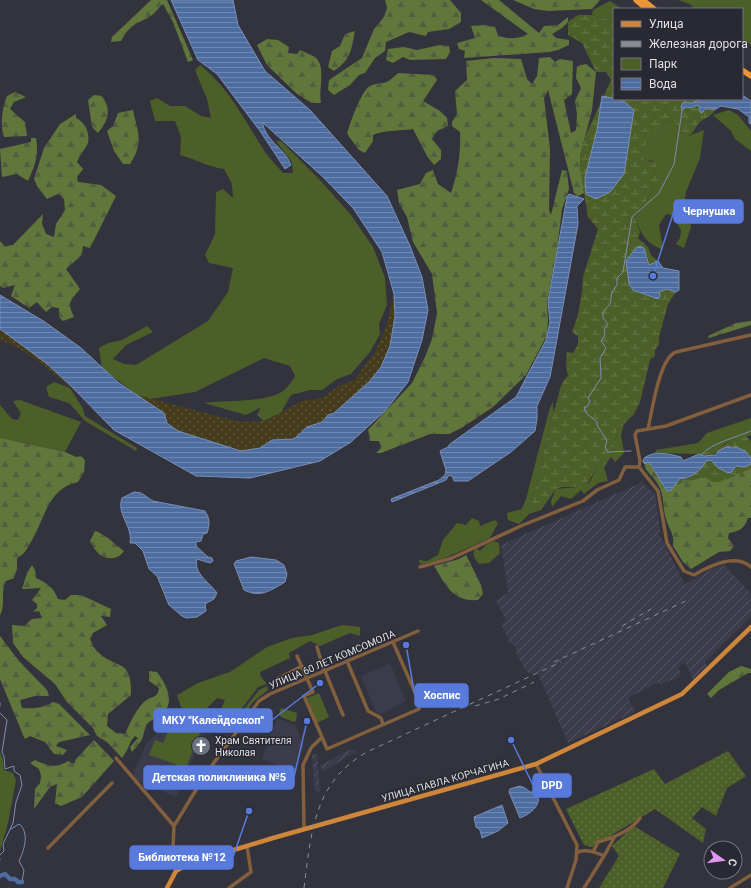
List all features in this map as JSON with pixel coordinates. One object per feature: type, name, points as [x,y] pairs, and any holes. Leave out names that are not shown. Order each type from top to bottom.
[{"type":"highway","points":[[636,0],[646,8]]},
{"type":"highway","points":[[643,0],[653,8]]},
{"type":"highway","points":[[743,69],[751,76]]},
{"type":"main road","name":"УЛИЦА ПАВЛА КОРЧАГИНА","points":[[176,871],[188,864],[304,829],[536,764],[652,710],[682,694],[751,627]]},
{"type":"main road","points":[[167,888],[176,871]]},
{"type":"street","points":[[648,429],[661,374],[666,360],[672,353],[751,335]]},
{"type":"street","points":[[639,467],[640,461],[636,447],[635,435],[637,431],[666,426],[751,395]]},
{"type":"street","points":[[420,568],[452,558],[523,525],[584,501],[597,490],[619,480],[625,468],[632,466],[639,467],[658,491],[667,543],[684,571],[694,575],[713,564],[732,562],[746,562],[751,567]]},
{"type":"street","name":"УЛИЦА 60 ЛЕТ КОМСОМОЛА","points":[[176,871],[173,847],[174,826],[205,774],[259,701],[270,694],[418,632]]},
{"type":"street","points":[[297,656],[313,692],[304,696],[326,749],[419,709],[393,642]]},
{"type":"street","points":[[317,647],[324,671],[343,715]]},
{"type":"street","points":[[347,661],[368,711],[381,718],[383,724]]},
{"type":"street","points":[[277,679],[302,666]]},
{"type":"street","points":[[304,829],[303,765],[311,748],[322,737]]},
{"type":"street","points":[[116,758],[174,826]]},
{"type":"street","points":[[536,764],[573,836],[578,852],[568,888]]},
{"type":"street","points":[[48,848],[112,783]]},
{"type":"street","points":[[593,852],[598,842],[615,837],[636,823],[640,818]]},
{"type":"street","points":[[584,888],[615,837]]},
{"type":"street","points":[[229,888],[251,872],[247,846]]},
{"type":"street","points":[[578,852],[593,852],[604,856]]},
{"type":"street","points":[[730,888],[751,875]]},
{"type":"shaded area","points":[[642,482],[655,494],[660,529],[659,534],[685,584],[711,569],[724,565],[751,593],[751,617],[705,662],[707,666],[693,680],[685,663],[678,667],[681,674],[679,677],[660,685],[659,682],[628,698],[635,712],[568,743],[537,672],[530,674],[525,670],[516,652],[515,646],[510,643],[501,624],[506,621],[496,600],[508,593],[501,545]]},
{"type":"shaded area","points":[[390,663],[406,701],[378,716],[362,679],[362,675]]},
{"type":"shaded area","points":[[183,710],[209,721],[176,797],[138,781],[133,775],[146,744],[169,720]]},
{"type":"shaded area","points":[[277,718],[295,725],[304,746],[294,773],[262,759]]},
{"type":"shaded area","points":[[355,749],[357,753],[348,756],[323,772],[320,766],[344,752]]},
{"type":"shaded area","points":[[317,754],[320,791],[315,791],[312,755]]},
{"type":"green space","points":[[151,0],[167,0],[193,60],[188,62],[173,22],[163,4],[152,15],[131,27],[121,41],[111,42],[112,37]]},
{"type":"green space","points":[[385,0],[450,0],[461,13],[461,22],[449,29],[428,32],[426,36],[409,32],[386,42],[385,51],[375,58],[365,73],[359,75],[350,85],[334,95],[328,90],[329,80],[362,58],[374,29],[384,17],[387,8]]},
{"type":"green space","points":[[481,0],[499,0],[539,33],[544,26],[558,25],[568,17],[568,22],[552,34],[556,38],[569,40],[569,45],[549,52],[464,58],[465,51],[459,49],[457,43],[475,38],[471,26],[486,25],[495,27],[498,35],[501,37],[516,38],[528,34]]},
{"type":"green space","points":[[513,0],[600,0],[592,9],[548,11],[534,9]]},
{"type":"green space","points":[[678,0],[751,0],[751,45],[743,39],[743,8],[694,8],[690,4]]},
{"type":"green space","points":[[610,1],[620,8],[613,8],[613,21],[592,15],[593,10]]},
{"type":"green space","points":[[578,15],[592,15],[613,21],[613,100],[699,100],[692,103],[684,103],[682,111],[695,105],[700,105],[700,112],[712,108],[716,109],[711,115],[699,123],[691,134],[685,137],[674,120],[666,121],[640,151],[643,159],[655,163],[661,175],[654,189],[635,217],[640,232],[638,238],[648,247],[651,255],[658,261],[649,265],[648,257],[645,252],[626,261],[629,284],[633,290],[648,296],[667,289],[676,292],[668,304],[659,337],[659,345],[655,350],[655,356],[650,360],[640,402],[634,414],[617,431],[613,454],[604,467],[598,466],[585,487],[562,487],[556,489],[541,510],[529,514],[553,412],[560,388],[568,376],[566,365],[567,352],[573,353],[578,344],[578,336],[572,332],[578,315],[583,277],[598,229],[588,217],[580,169],[580,156],[585,137],[611,80],[606,72],[596,72],[582,43],[568,35],[568,22]]},
{"type":"green space","points":[[355,31],[347,58],[340,67],[334,71],[328,67],[332,51],[340,46],[345,34]]},
{"type":"green space","points":[[267,39],[278,40],[289,47],[288,53],[297,54],[300,50],[314,56],[317,59],[321,69],[321,103],[312,103],[297,94],[267,65],[257,45]]},
{"type":"green space","points":[[440,45],[449,46],[450,52],[446,59],[410,60],[403,57],[393,63],[386,60],[388,49],[404,47],[417,50]]},
{"type":"green space","points":[[550,57],[555,62],[560,59],[573,61],[572,94],[564,100],[571,133],[576,130],[577,114],[575,101],[581,88],[576,78],[577,66],[586,64],[596,72],[592,110],[580,156],[584,193],[578,196],[574,193],[548,90],[544,98],[550,149],[549,210],[551,215],[562,170],[567,171],[569,189],[562,209],[557,249],[547,302],[547,335],[526,375],[493,407],[463,427],[449,434],[430,434],[381,453],[376,453],[381,448],[379,441],[370,441],[368,430],[412,383],[432,339],[437,313],[432,274],[413,242],[407,217],[399,203],[397,190],[420,184],[426,173],[433,170],[438,184],[451,193],[456,178],[460,147],[460,132],[452,126],[452,122],[457,114],[455,91],[467,80],[466,61],[494,58],[521,59],[527,79],[532,84],[537,76],[539,58]]},
{"type":"green space","points":[[200,65],[220,84],[244,117],[265,152],[283,173],[293,173],[292,162],[276,141],[281,141],[319,179],[351,215],[373,247],[385,278],[387,305],[379,324],[380,334],[370,352],[351,374],[337,379],[322,390],[310,390],[291,395],[280,414],[264,421],[257,415],[261,407],[246,415],[204,403],[267,398],[276,395],[290,384],[295,376],[290,366],[264,358],[195,392],[150,399],[137,395],[102,368],[99,348],[108,343],[122,340],[147,326],[153,332],[126,345],[113,359],[124,364],[136,365],[208,321],[228,292],[233,268],[209,263],[205,255],[215,234],[216,192],[223,189],[233,198],[232,184],[224,169],[212,167],[180,155],[181,137],[175,121],[155,121],[150,101],[157,98],[170,106],[185,106],[201,116],[211,118],[207,99],[195,70]]},
{"type":"green space","points":[[398,73],[434,75],[437,80],[423,101],[440,111],[447,118],[448,126],[437,131],[432,139],[441,150],[441,159],[434,165],[427,156],[413,129],[386,131],[373,135],[373,141],[365,153],[359,150],[347,134],[356,108],[367,89],[375,84],[389,81]]},
{"type":"green space","points":[[15,92],[26,97],[14,102],[10,109],[25,122],[27,136],[4,137],[2,117],[4,106],[7,96]]},
{"type":"green space","points":[[94,95],[102,96],[108,111],[106,120],[98,133],[92,127],[88,100]]},
{"type":"green space","points":[[133,110],[139,138],[137,150],[130,164],[123,164],[114,151],[107,131],[113,126],[118,113]]},
{"type":"green space","points":[[729,110],[738,115],[751,131],[751,151],[735,139],[731,131],[713,115]]},
{"type":"green space","points":[[76,114],[76,118],[82,122],[88,135],[88,143],[77,162],[83,169],[77,177],[78,182],[101,185],[116,196],[90,248],[83,246],[82,255],[66,269],[80,289],[74,296],[70,305],[74,317],[63,321],[59,317],[59,308],[52,307],[46,312],[37,302],[29,308],[11,296],[15,285],[3,288],[0,286],[0,241],[5,246],[13,245],[43,214],[42,224],[46,234],[54,237],[56,224],[65,210],[64,199],[58,194],[47,199],[37,186],[34,179],[44,148],[60,124]]},
{"type":"green space","points":[[674,120],[685,137],[704,130],[700,158],[686,192],[684,205],[689,213],[691,227],[684,248],[676,244],[680,238],[681,230],[672,215],[666,214],[659,225],[663,250],[645,238],[635,217],[654,189],[653,161],[642,159],[640,151],[666,121]]},
{"type":"green space","points":[[31,138],[36,138],[37,155],[28,181],[17,174],[2,177],[0,149],[31,142]]},
{"type":"green space","points":[[751,321],[751,325],[709,338],[708,336],[736,323]]},
{"type":"green space","points":[[54,382],[70,388],[82,407],[85,416],[137,448],[136,451],[85,421],[69,403],[49,397],[46,387]]},
{"type":"green space","points":[[20,400],[81,422],[65,452],[0,438],[0,405],[12,419],[18,420],[21,413],[13,401]]},
{"type":"green space","points":[[553,401],[553,412],[529,514],[519,524],[508,520],[507,513],[522,509]]},
{"type":"green space","points":[[751,418],[751,435],[726,443],[714,451],[699,454],[655,453],[656,450],[698,443],[707,433]]},
{"type":"green space","points":[[624,424],[621,435],[624,453],[615,462],[610,456],[613,453],[617,431]]},
{"type":"green space","points":[[746,436],[751,441],[751,458],[745,451],[728,446],[708,456],[699,454],[734,440]]},
{"type":"green space","points":[[0,438],[65,452],[76,457],[81,456],[85,460],[84,472],[78,482],[59,491],[48,507],[27,549],[17,558],[17,569],[14,578],[6,581],[4,585],[3,607],[0,615]]},
{"type":"green space","points":[[711,460],[723,471],[733,469],[737,466],[744,467],[749,464],[751,464],[751,468],[722,482],[712,482],[707,478],[700,478],[674,485],[679,481],[693,475],[706,461]]},
{"type":"green space","points":[[648,461],[667,491],[674,485],[687,481],[700,478],[731,477],[751,468],[751,518],[748,518],[745,525],[741,529],[729,533],[728,538],[734,546],[730,551],[719,552],[691,569],[683,562],[673,546],[672,535],[666,519],[660,487],[644,465]]},
{"type":"green space","points":[[598,466],[604,467],[608,481],[598,483],[584,494],[581,490],[571,499],[561,496],[552,507],[551,501],[556,489],[578,487],[589,483]]},
{"type":"green space","points":[[472,518],[479,521],[480,526],[495,520],[498,523],[490,538],[439,560],[421,564],[419,562],[419,560],[427,561],[438,555],[443,540],[457,523],[466,525]]},
{"type":"green space","points":[[95,531],[99,532],[124,551],[115,558],[107,558],[100,555],[90,541]]},
{"type":"green space","points":[[494,541],[499,543],[500,553],[489,563],[479,564],[474,556],[476,548],[480,551],[487,544]]},
{"type":"green space","points":[[466,555],[481,585],[483,594],[478,600],[469,600],[456,595],[446,586],[434,566],[459,559]]},
{"type":"green space","points":[[32,565],[35,570],[36,578],[50,586],[58,599],[65,600],[71,595],[81,595],[111,609],[110,617],[101,616],[107,625],[93,633],[90,639],[94,648],[98,652],[126,669],[131,683],[131,695],[108,714],[107,726],[116,733],[125,734],[138,709],[146,700],[157,694],[159,688],[149,681],[149,671],[157,672],[164,682],[169,699],[166,709],[147,724],[141,741],[132,752],[130,747],[138,738],[135,736],[133,738],[122,758],[107,742],[97,736],[93,728],[67,702],[55,684],[23,657],[13,643],[12,625],[24,626],[32,619],[42,618],[39,611],[33,612],[37,608],[37,604],[32,600],[41,588],[22,589],[27,573]]},
{"type":"green space","points":[[342,625],[360,627],[360,636],[350,633],[320,646],[310,641],[289,653],[290,658],[260,672],[261,677],[267,684],[258,687],[236,716],[231,712],[219,723],[216,722],[225,700],[217,698],[207,708],[206,714],[214,718],[213,722],[181,707],[177,695],[198,683],[230,672],[267,647],[292,638],[312,635]]},
{"type":"green space","points":[[0,636],[19,661],[47,690],[49,696],[35,696],[20,700],[22,708],[38,708],[53,702],[59,704],[90,735],[59,742],[56,746],[67,750],[63,755],[54,754],[45,742],[30,736],[25,739],[0,679]]},
{"type":"green space","points":[[741,666],[751,669],[751,673],[748,673],[719,690],[711,698],[707,694],[729,672]]},
{"type":"green space","points":[[267,686],[268,690],[253,702],[240,721],[237,718],[259,690]]},
{"type":"green space","points":[[319,693],[329,717],[317,723],[307,698]]},
{"type":"green space","points":[[281,708],[297,713],[296,721],[294,722],[281,717],[279,714]]},
{"type":"green space","points":[[191,714],[205,720],[186,768],[149,755],[155,740],[163,743],[175,715],[181,718],[183,715],[189,718]]},
{"type":"green space","points":[[94,740],[114,761],[82,797],[61,806],[55,803],[57,784],[50,787],[34,809],[35,789],[40,783],[41,776],[39,769],[30,763],[35,760],[52,766],[63,764],[68,761],[74,764],[76,759]]},
{"type":"green space","points":[[728,751],[746,776],[727,788],[716,816],[702,807],[692,818],[706,829],[703,843],[655,809],[592,847],[584,845],[566,809],[654,769],[665,784]]},
{"type":"green space","points":[[0,752],[4,770],[13,773],[16,780],[8,823],[0,851]]},
{"type":"green space","points":[[634,826],[680,854],[663,888],[599,888],[619,856],[612,846]]},
{"type":"sand","points":[[394,294],[394,317],[391,340],[388,350],[377,371],[357,393],[334,413],[328,415],[322,422],[307,427],[294,439],[272,440],[260,448],[241,451],[178,431],[137,395],[240,422],[264,421],[302,401],[322,398],[337,387],[354,380],[374,354],[386,327]]},
{"type":"sand","points":[[0,329],[42,359],[79,395],[52,371],[32,357],[11,344],[0,340]]},
{"type":"water","points":[[171,0],[233,0],[238,25],[265,71],[310,110],[387,196],[410,246],[422,277],[428,310],[422,340],[408,382],[385,411],[351,442],[320,461],[250,478],[196,476],[114,430],[46,363],[0,329],[0,295],[45,322],[81,348],[119,383],[164,413],[167,423],[178,431],[241,451],[260,448],[272,440],[294,439],[307,427],[322,422],[328,415],[334,413],[370,381],[381,367],[390,346],[395,316],[394,294],[382,252],[353,208],[323,177],[262,122],[268,135],[285,154],[291,165],[285,169],[260,131],[217,74],[198,60]]},
{"type":"water","points":[[602,96],[613,98],[613,100],[622,100],[634,110],[624,174],[610,192],[596,199],[586,194],[585,177],[597,130]]},
{"type":"water","points":[[743,96],[751,101],[751,124],[749,123],[749,117],[738,109],[721,106],[716,109],[705,109],[702,113],[700,112],[699,106],[696,105],[692,108],[686,107],[682,111],[681,106],[684,102],[692,103],[699,100],[743,100]]},
{"type":"water","points":[[569,194],[584,199],[577,206],[578,224],[550,377],[537,406],[535,431],[511,452],[468,481],[454,481],[453,477],[449,475],[446,480],[392,502],[391,499],[439,480],[445,475],[446,470],[440,451],[448,447],[450,444],[516,397],[546,340],[550,322],[548,301],[567,197]]},
{"type":"water","points":[[640,246],[644,248],[649,265],[658,261],[663,268],[679,271],[679,290],[676,292],[667,289],[659,292],[660,296],[658,299],[633,290],[629,284],[626,261],[636,248]]},
{"type":"water","points":[[728,446],[732,448],[736,447],[745,451],[751,458],[751,464],[744,467],[737,466],[732,472],[728,473],[717,467],[711,460],[706,461],[695,473],[680,479],[671,490],[667,491],[651,465],[648,462],[645,464],[643,462],[644,458],[657,453],[681,457],[683,461],[699,454],[704,456],[716,455],[718,451]]},
{"type":"water","points":[[134,492],[141,493],[153,501],[205,511],[207,514],[209,519],[209,527],[207,533],[203,534],[201,541],[196,542],[196,546],[208,557],[212,558],[213,561],[210,563],[197,559],[196,564],[199,573],[217,593],[214,599],[205,604],[206,611],[197,617],[186,618],[169,605],[157,576],[149,569],[143,551],[135,543],[130,543],[129,531],[121,509],[121,504],[122,498]]},
{"type":"water","points":[[251,557],[276,560],[284,565],[287,574],[285,582],[270,591],[260,593],[244,590],[234,564],[236,561]]},
{"type":"water","points":[[520,786],[530,792],[536,792],[538,800],[532,811],[520,818],[509,792],[510,789]]},
{"type":"water","points":[[502,805],[508,823],[498,831],[482,838],[480,830],[476,827],[474,817]]},
{"type":"waterway","points":[[631,451],[608,452],[605,447],[607,441],[597,425],[597,422],[586,413],[584,407],[587,407],[590,401],[588,398],[601,378],[600,358],[606,348],[601,341],[605,335],[604,330],[608,324],[603,318],[603,312],[610,304],[612,292],[617,285],[617,278],[623,272],[632,217],[659,193],[674,164],[682,111]]},
{"type":"waterway","points":[[701,455],[718,444],[751,431]]},
{"type":"waterway","points":[[0,713],[7,720],[2,752],[4,756],[5,769],[14,766],[14,771],[20,775],[22,785],[16,802],[13,823],[3,844],[4,851],[0,855]]},
{"type":"waterway","points":[[11,829],[19,824],[24,832],[25,842],[19,861],[24,870],[22,882]]},
{"type":"waterway","points":[[0,876],[5,874],[10,879],[15,879],[18,882],[22,882]]},
{"type":"railway","points":[[554,662],[688,600]]},
{"type":"railway","points":[[622,626],[651,609]]},
{"type":"railway","points":[[304,888],[309,847],[318,810],[326,793],[337,777],[351,763],[369,751],[561,662]]},
{"type":"railway","points":[[475,706],[499,699],[534,682]]},
{"type":"place","name":"Чернушка","points":[[653,276]]},
{"type":"place","name":"Хоспис","points":[[406,645]]},
{"type":"place","name":"МКУ \"Калейдоскоп\"","points":[[320,683]]},
{"type":"place","name":"Детская поликлиника №5","points":[[307,721]]},
{"type":"place","name":"DPD","points":[[511,740]]},
{"type":"place","name":"Храм Святителя Николая","points":[[201,746]]},
{"type":"place","name":"Библиотека №12","points":[[249,811]]}]
